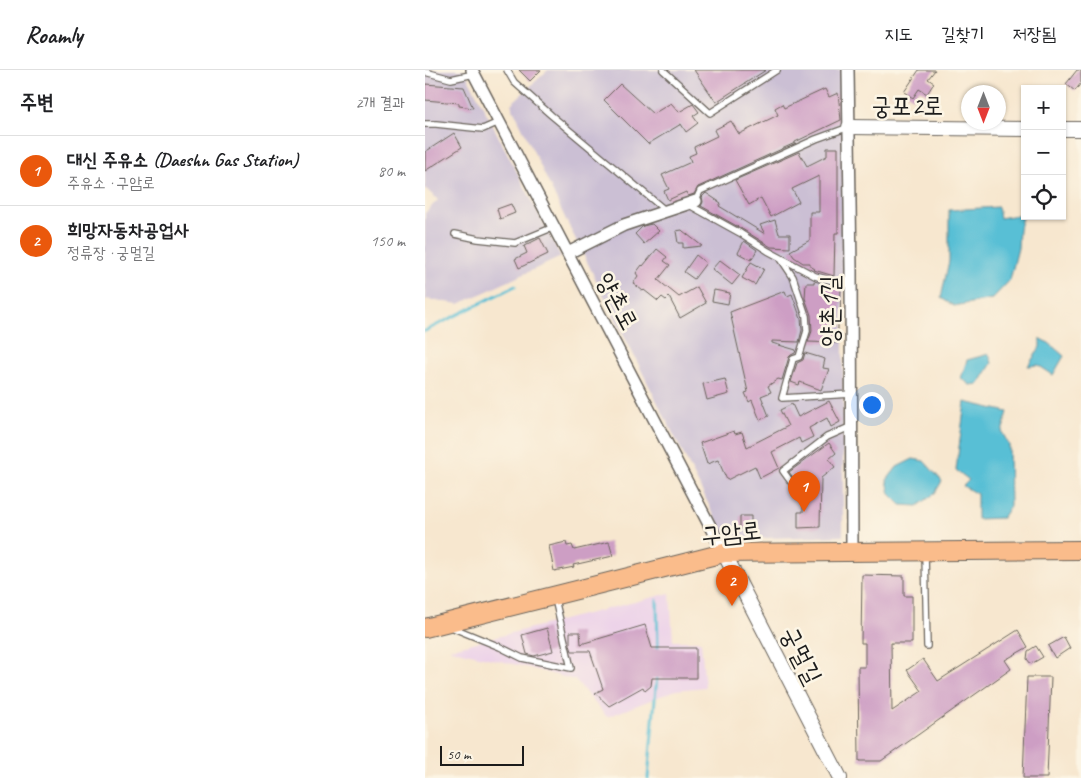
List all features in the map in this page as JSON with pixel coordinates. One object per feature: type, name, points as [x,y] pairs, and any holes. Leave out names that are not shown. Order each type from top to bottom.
[{"type":"main road","name":"구암로","points":[[433,626],[724,554],[1081,550]]},
{"type":"street","name":"양촌1길","points":[[848,70],[852,286],[852,552]]},
{"type":"street","name":"양촌로","points":[[473,72],[724,554]]},
{"type":"street","name":"궁포2로","points":[[849,128],[1021,129]]},
{"type":"street","points":[[1066,129],[1081,129]]},
{"type":"street","points":[[568,253],[624,225],[696,201]]},
{"type":"street","name":"궁멀길","points":[[724,554],[840,778]]},
{"type":"lane","points":[[507,70],[514,82],[551,115],[666,211]]},
{"type":"lane","points":[[663,70],[710,113],[777,70]]},
{"type":"lane","points":[[425,72],[451,79],[473,72]]},
{"type":"lane","points":[[425,124],[483,129],[499,122]]},
{"type":"lane","points":[[849,128],[816,139],[700,191],[693,207],[780,258],[815,276],[852,286]]},
{"type":"lane","points":[[455,234],[478,239],[515,242],[554,227]]},
{"type":"lane","points":[[780,258],[793,277],[806,316],[807,331],[799,357],[793,359],[782,398],[852,394]]},
{"type":"lane","points":[[796,489],[783,471],[827,437],[852,426]]},
{"type":"lane","points":[[925,551],[927,646]]},
{"type":"lane","points":[[433,626],[500,647],[522,658],[571,668],[554,596]]},
{"type":"shaded area","points":[[425,70],[464,70],[561,257],[459,304],[425,299],[425,213],[438,200],[425,188]]},
{"type":"shaded area","points":[[548,70],[843,70],[843,536],[726,539],[567,222],[511,104]]},
{"type":"shaded area","points":[[670,593],[673,641],[701,641],[705,687],[676,690],[607,717],[575,680],[449,649]]},
{"type":"water","points":[[998,207],[1000,218],[1021,214],[1018,248],[1010,280],[992,299],[954,306],[941,298],[949,261],[949,210]]},
{"type":"water","points":[[1040,339],[1049,343],[1064,356],[1053,375],[1038,365],[1028,366],[1040,347]]},
{"type":"water","points":[[989,354],[992,363],[979,384],[970,385],[961,378],[967,360]]},
{"type":"water","points":[[965,402],[1008,412],[1002,432],[1009,445],[1010,506],[1002,518],[977,519],[977,494],[963,486],[969,480],[956,470]]},
{"type":"water","points":[[913,459],[924,461],[942,481],[935,493],[918,506],[901,505],[890,494],[887,480],[897,467]]},
{"type":"building","points":[[519,70],[541,70],[530,81]]},
{"type":"building","points":[[694,70],[766,70],[716,102]]},
{"type":"building","points":[[919,70],[935,70],[928,79],[934,83],[927,94],[919,89],[913,98],[904,92]]},
{"type":"building","points":[[1077,70],[1081,70],[1081,83],[1075,91],[1066,84]]},
{"type":"building","points":[[425,84],[464,87],[473,108],[459,106],[459,103],[425,100]]},
{"type":"building","points":[[620,84],[653,114],[671,103],[679,112],[693,104],[699,112],[693,116],[698,123],[686,132],[681,124],[648,144],[604,100]]},
{"type":"building","points":[[825,89],[829,97],[838,93],[841,120],[698,187],[694,194],[688,196],[686,192],[668,200],[664,191],[669,189],[662,175],[691,162],[689,156],[696,153],[694,147],[717,136],[714,130],[731,121],[739,134],[778,115],[775,108],[782,104],[784,108]]},
{"type":"building","points":[[454,133],[462,147],[425,171],[425,152]]},
{"type":"building","points":[[827,148],[838,148],[838,233],[835,233],[834,276],[814,270],[810,263],[803,263],[794,257],[790,251],[810,240],[810,212],[819,212],[819,176],[792,189],[799,202],[771,217],[761,198],[749,205],[735,180],[799,152],[807,166],[827,156]]},
{"type":"building","points":[[706,193],[721,203],[719,206],[765,234],[760,225],[775,220],[779,234],[790,234],[790,248],[771,247],[701,206],[703,202],[702,197]]},
{"type":"building","points":[[511,204],[515,213],[500,219],[497,209]]},
{"type":"building","points":[[652,224],[659,231],[644,244],[635,234],[643,226]]},
{"type":"building","points":[[682,230],[702,246],[683,248],[683,243],[678,243],[676,231]]},
{"type":"building","points":[[540,238],[548,254],[519,268],[515,259],[527,253],[524,246]]},
{"type":"building","points":[[744,241],[757,250],[751,260],[738,253]]},
{"type":"building","points":[[657,249],[667,257],[664,261],[670,265],[658,280],[679,297],[697,287],[706,303],[680,318],[669,297],[666,300],[662,297],[658,301],[633,283],[638,276],[636,273]]},
{"type":"building","points":[[696,255],[706,263],[694,279],[684,272]]},
{"type":"building","points":[[720,260],[740,275],[732,285],[712,269]]},
{"type":"building","points":[[751,262],[764,269],[755,285],[742,278]]},
{"type":"building","points":[[814,281],[841,288],[838,343],[808,342],[812,331],[811,315],[805,298],[806,283],[814,283]]},
{"type":"building","points":[[714,290],[730,293],[728,304],[712,301]]},
{"type":"building","points":[[785,291],[787,296],[792,294],[801,319],[802,330],[799,342],[772,341],[772,343],[796,350],[789,357],[782,380],[778,379],[768,386],[771,392],[761,396],[769,416],[760,420],[752,400],[749,402],[745,393],[748,392],[730,312]]},
{"type":"building","points":[[805,353],[825,359],[823,368],[829,369],[821,390],[800,382],[799,385],[791,382],[797,363],[803,360]]},
{"type":"building","points":[[725,379],[729,394],[707,400],[703,384]]},
{"type":"building","points":[[829,401],[840,422],[831,427],[827,418],[809,428],[813,437],[801,443],[799,438],[772,452],[779,468],[760,478],[755,466],[727,480],[718,460],[707,464],[700,443],[734,431],[735,434],[742,432],[747,447],[788,426],[780,410],[792,404],[798,417]]},
{"type":"building","points":[[829,443],[836,453],[829,459],[835,467],[821,478],[820,527],[798,528],[798,512],[803,512],[803,491],[789,472]]},
{"type":"building","points":[[740,516],[751,516],[751,529],[740,529]]},
{"type":"building","points":[[566,542],[567,546],[572,545],[574,550],[609,542],[613,556],[554,571],[549,546]]},
{"type":"building","points":[[862,575],[904,576],[904,596],[912,596],[912,643],[891,643],[892,711],[922,691],[907,670],[923,659],[938,681],[1018,630],[1028,647],[1005,660],[1011,669],[881,761],[859,761],[858,667],[865,667],[865,643],[861,643]]},
{"type":"building","points":[[645,625],[652,648],[696,648],[696,678],[652,678],[651,686],[645,691],[643,687],[609,706],[595,693],[603,689],[590,651],[572,651],[570,632],[580,632],[581,644]]},
{"type":"building","points":[[547,628],[553,651],[534,656],[527,654],[522,635]]},
{"type":"building","points":[[1064,637],[1070,648],[1055,658],[1048,646]]},
{"type":"building","points":[[1036,646],[1043,657],[1031,664],[1027,659],[1028,651]]},
{"type":"building","points":[[1027,677],[1051,677],[1047,778],[1023,778]]},
{"type":"waterway","points":[[425,331],[515,286]]},
{"type":"waterway","points":[[657,600],[658,652]]},
{"type":"waterway","points":[[648,778],[657,676]]},
{"type":"place","name":"대신 주유소 (Daeshn Gas Station)","points":[[804,512]]},
{"type":"place","name":"희망자동차공업사","points":[[732,606]]}]
